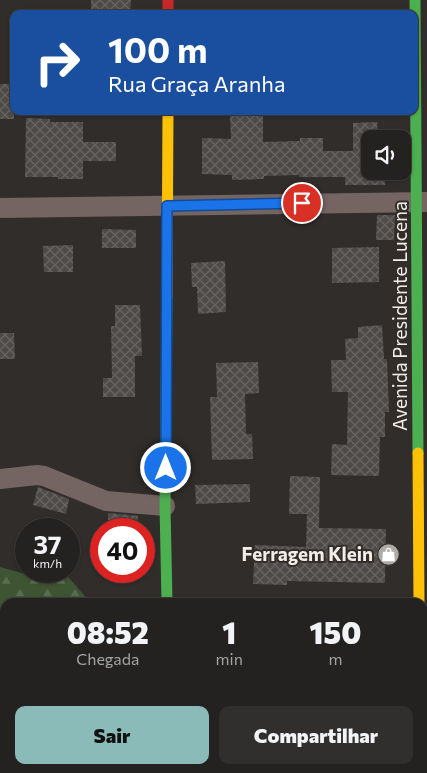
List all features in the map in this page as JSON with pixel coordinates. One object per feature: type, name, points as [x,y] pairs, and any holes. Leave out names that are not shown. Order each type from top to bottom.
[{"type":"main road","name":"Avenida Presidente Lucena","points":[[418,87],[422,202],[420,598]]},
{"type":"main road","points":[[167,598],[168,115]]},
{"type":"street","points":[[0,208],[422,202]]},
{"type":"street","points":[[0,479],[44,476],[106,501],[166,506]]},
{"type":"green space","points":[[0,567],[15,571],[15,583],[73,583],[87,598],[0,598]]},
{"type":"building","points":[[91,0],[131,0],[130,10],[91,10]]},
{"type":"building","points":[[0,84],[10,84],[10,115],[14,115],[14,119],[0,119]]},
{"type":"building","points":[[263,115],[263,142],[300,141],[300,138],[323,138],[323,151],[353,151],[353,123],[377,122],[377,130],[361,130],[361,180],[385,180],[385,185],[345,185],[345,177],[299,177],[299,175],[264,176],[264,179],[232,180],[232,175],[202,174],[202,138],[231,139],[230,116]]},
{"type":"building","points":[[26,118],[50,119],[50,122],[83,122],[83,142],[116,142],[116,161],[83,161],[83,179],[25,177]]},
{"type":"building","points":[[377,215],[395,215],[394,240],[376,240]]},
{"type":"building","points":[[102,229],[136,230],[136,248],[102,248]]},
{"type":"building","points":[[73,245],[73,272],[44,272],[43,246]]},
{"type":"building","points":[[379,247],[379,282],[332,283],[332,248]]},
{"type":"building","points":[[225,261],[226,312],[198,314],[197,287],[192,287],[191,263]]},
{"type":"building","points":[[115,305],[140,305],[142,356],[135,356],[135,397],[103,397],[103,378],[112,378],[111,326],[115,326]]},
{"type":"building","points":[[382,325],[384,359],[387,359],[389,412],[385,412],[385,437],[380,437],[379,476],[331,475],[332,444],[347,445],[348,392],[332,392],[331,360],[346,360],[345,339],[358,338],[358,327]]},
{"type":"building","points":[[0,333],[14,333],[15,359],[0,359]]},
{"type":"building","points":[[258,362],[259,393],[245,394],[246,434],[252,434],[253,459],[212,460],[210,397],[217,397],[216,363]]},
{"type":"building","points":[[290,476],[320,477],[319,528],[386,529],[385,583],[287,581],[287,585],[253,584],[255,545],[306,547],[307,514],[289,514]]},
{"type":"building","points":[[250,484],[250,502],[196,504],[195,485]]},
{"type":"building","points":[[38,487],[69,499],[66,514],[33,505]]},
{"type":"building","points":[[108,513],[138,516],[138,518],[108,518]]},
{"type":"traffic: fast","points":[[415,0],[415,10]]},
{"type":"traffic: fast","points":[[416,115],[418,453]]},
{"type":"traffic: fast","points":[[167,296],[165,506],[167,598]]},
{"type":"traffic: slow","points":[[167,296],[168,115]]},
{"type":"traffic: slow","points":[[418,453],[419,598]]},
{"type":"traffic: jam","points":[[168,0],[168,10]]},
{"type":"place","name":"Ferragem Klein","points":[[389,554]]},
{"type":"route","points":[[166,468],[167,206],[302,203]]}]
